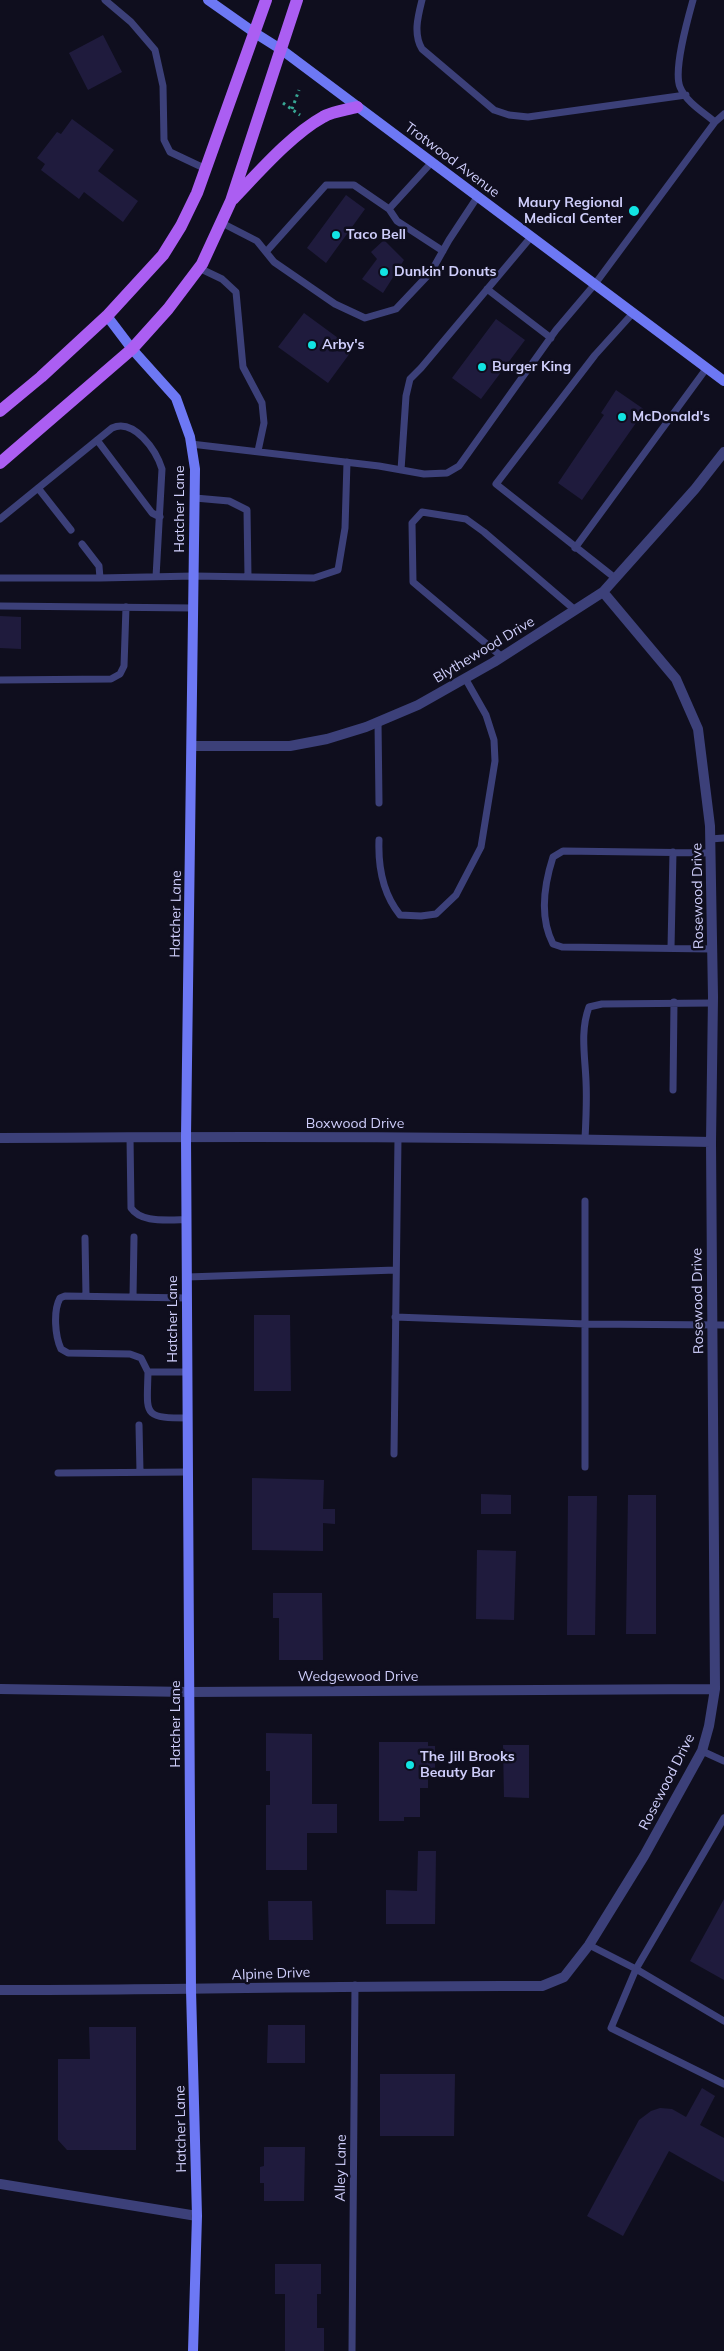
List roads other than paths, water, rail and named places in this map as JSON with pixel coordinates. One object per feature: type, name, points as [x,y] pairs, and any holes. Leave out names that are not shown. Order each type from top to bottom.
[{"type":"main road","points":[[0,411],[42,377],[107,316],[163,255],[181,226],[206,169],[266,0]]},
{"type":"main road","points":[[0,463],[132,349],[168,309],[199,268],[231,201],[297,0]]},
{"type":"main road","points":[[231,201],[285,147],[312,125],[325,116],[357,107]]},
{"type":"street","name":"Trotwood Avenue","points":[[208,0],[282,50],[724,381]]},
{"type":"street","name":"Hatcher Lane","points":[[107,316],[132,349],[176,398],[191,444],[195,469],[193,746],[186,1136],[189,1692],[196,2216],[193,2351]]},
{"type":"street","name":"Blythewood Drive","points":[[193,746],[290,746],[327,739],[378,722],[418,705],[502,656],[603,592],[695,489],[724,452]]},
{"type":"street","name":"Rosewood Drive","points":[[542,1986],[564,1977],[589,1945],[644,1856],[702,1751],[716,1689],[711,1142],[713,1000],[710,839],[698,728],[676,679],[603,592]]},
{"type":"street","points":[[713,1000],[724,999]]},
{"type":"street","name":"Boxwood Drive","points":[[0,1138],[186,1136],[585,1139],[711,1142]]},
{"type":"street","name":"Wedgewood Drive","points":[[0,1689],[189,1692],[716,1689]]},
{"type":"street","name":"Alpine Drive","points":[[0,1990],[192,1990],[355,1985],[542,1986]]},
{"type":"street","points":[[0,2184],[196,2216]]},
{"type":"lane","points":[[105,0],[131,22],[155,50],[163,86],[164,140],[170,152],[206,169]]},
{"type":"lane","points":[[422,0],[417,20],[418,43],[422,49],[494,110],[509,115],[528,117],[686,95]]},
{"type":"lane","points":[[693,0],[681,46],[679,86],[691,103],[715,122]]},
{"type":"lane","points":[[191,444],[347,462],[424,474],[447,473],[459,466],[550,338],[595,284],[715,122],[724,114]]},
{"type":"lane","points":[[389,209],[432,162]]},
{"type":"lane","points":[[266,252],[285,232],[297,215],[326,185],[354,185],[389,209],[397,221],[443,251]]},
{"type":"lane","points":[[222,222],[257,240],[274,262],[335,304],[365,318],[396,309],[431,272],[478,196]]},
{"type":"lane","points":[[402,470],[406,396],[410,379],[532,237]]},
{"type":"lane","points":[[199,268],[222,279],[236,292],[242,367],[262,403],[264,423],[258,451]]},
{"type":"lane","points":[[487,289],[550,338]]},
{"type":"lane","points":[[615,578],[496,484],[594,355],[633,313]]},
{"type":"lane","points":[[575,548],[706,369]]},
{"type":"lane","points":[[0,519],[97,440],[120,425],[130,426],[136,430],[160,461],[162,469],[156,577]]},
{"type":"lane","points":[[97,440],[152,513],[160,517]]},
{"type":"lane","points":[[0,578],[194,576],[314,578],[338,570],[345,528],[347,462]]},
{"type":"lane","points":[[38,488],[71,530]]},
{"type":"lane","points":[[195,498],[229,501],[247,510],[248,577]]},
{"type":"lane","points":[[502,656],[414,582],[412,523],[422,512],[466,519],[484,532],[575,610]]},
{"type":"lane","points":[[82,544],[99,566],[100,578]]},
{"type":"lane","points":[[0,606],[193,608]]},
{"type":"lane","points":[[0,680],[111,680],[124,666],[126,607]]},
{"type":"lane","points":[[379,840],[379,860],[389,902],[400,915],[421,916],[436,914],[456,895],[481,847],[495,761],[494,740],[486,715],[465,678]]},
{"type":"lane","points":[[378,722],[380,803]]},
{"type":"lane","points":[[710,839],[724,838]]},
{"type":"lane","points":[[711,853],[563,850],[553,857],[544,885],[547,931],[553,944],[562,948],[712,948]]},
{"type":"lane","points":[[671,948],[673,852]]},
{"type":"lane","points":[[585,1139],[586,1082],[584,1046],[585,1018],[589,1007],[602,1004],[713,1000]]},
{"type":"lane","points":[[672,1090],[674,1002]]},
{"type":"lane","points":[[130,1137],[132,1208],[135,1213],[142,1218],[187,1220]]},
{"type":"lane","points":[[394,1454],[398,1138]]},
{"type":"lane","points":[[585,1201],[585,1467]]},
{"type":"lane","points":[[134,1237],[134,1297]]},
{"type":"lane","points":[[85,1238],[86,1296]]},
{"type":"lane","points":[[187,1277],[396,1270]]},
{"type":"lane","points":[[187,1298],[65,1296],[60,1298],[56,1304],[57,1341],[60,1349],[68,1353],[130,1354],[141,1358],[148,1372],[147,1405],[151,1413],[159,1418],[188,1418]]},
{"type":"lane","points":[[395,1317],[585,1324],[724,1324]]},
{"type":"lane","points":[[148,1372],[188,1372]]},
{"type":"lane","points":[[139,1425],[140,1472]]},
{"type":"lane","points":[[58,1473],[188,1472]]},
{"type":"lane","points":[[702,1751],[724,1761]]},
{"type":"lane","points":[[724,1818],[636,1969],[611,2028],[724,2084]]},
{"type":"lane","points":[[589,1945],[636,1969],[724,2020]]},
{"type":"lane","name":"Alley Lane","points":[[352,2351],[355,1985]]},
{"type":"place","name":"Maury Regional Medical Center","points":[[634,211]]},
{"type":"place","name":"Taco Bell","points":[[336,235]]},
{"type":"place","name":"Dunkin' Donuts","points":[[384,272]]},
{"type":"place","name":"Arby's","points":[[312,345]]},
{"type":"place","name":"Burger King","points":[[482,367]]},
{"type":"place","name":"McDonald's","points":[[622,417]]},
{"type":"place","name":"The Jill Brooks Beauty Bar","points":[[410,1765]]}]
